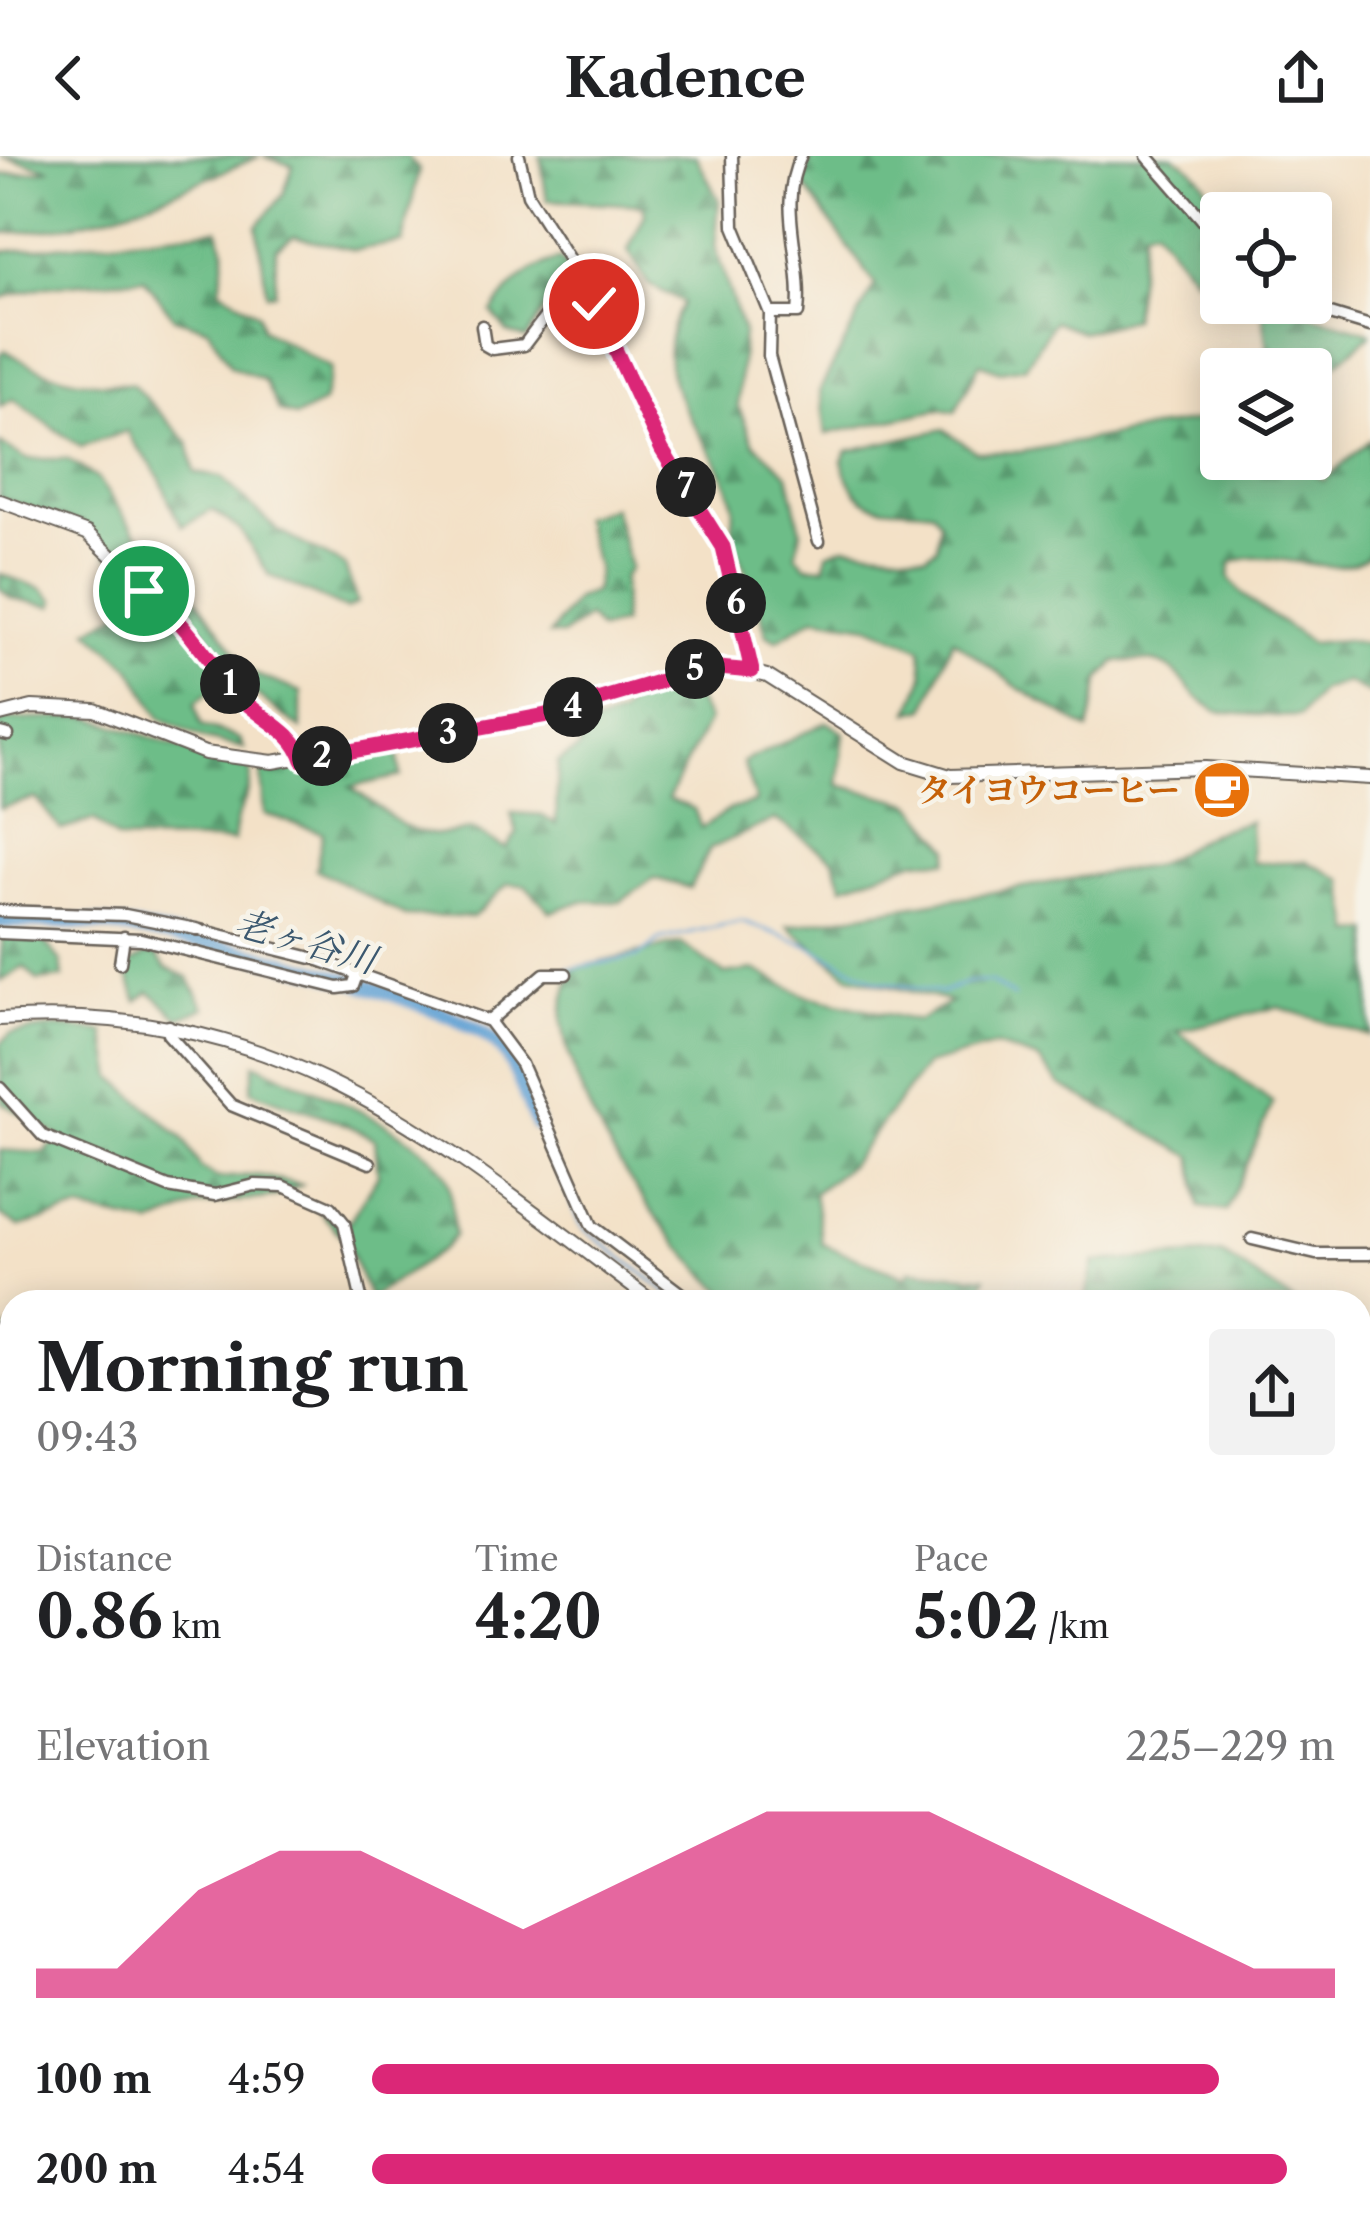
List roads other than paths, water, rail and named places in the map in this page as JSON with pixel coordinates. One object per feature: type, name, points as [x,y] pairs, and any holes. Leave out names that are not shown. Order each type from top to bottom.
[{"type":"street","points":[[519,156],[528,195],[587,288],[662,450],[723,547],[752,671]]},
{"type":"street","points":[[732,156],[734,226],[770,314],[769,356],[819,542]]},
{"type":"street","points":[[770,314],[798,313],[800,268],[788,193],[801,156]]},
{"type":"street","points":[[1147,156],[1200,217]]},
{"type":"street","points":[[482,326],[485,345],[492,349],[524,345],[558,300],[587,288]]},
{"type":"street","points":[[1332,314],[1370,326]]},
{"type":"street","points":[[0,501],[87,533],[197,637],[237,695],[298,744],[303,760]]},
{"type":"street","points":[[0,715],[57,706],[95,710],[233,761],[303,760],[547,715],[708,667],[752,671],[806,697],[904,762],[950,776],[1190,767],[1370,778]]},
{"type":"street","points":[[0,910],[125,915],[316,959],[493,1024],[521,1064],[592,1226],[655,1290]]},
{"type":"street","points":[[0,933],[124,937],[350,989],[357,975]]},
{"type":"street","points":[[120,963],[124,937]]},
{"type":"street","points":[[493,1024],[544,974],[566,974]]},
{"type":"street","points":[[0,1019],[100,1018],[169,1026],[239,1042],[316,1071],[382,1105],[654,1290]]},
{"type":"street","points":[[169,1026],[168,1034],[231,1105],[370,1162]]},
{"type":"street","points":[[0,1088],[44,1136],[168,1187],[215,1196],[242,1186],[284,1186],[331,1207],[344,1223],[359,1290]]},
{"type":"street","points":[[533,1134],[549,1128]]},
{"type":"street","points":[[1252,1239],[1316,1254],[1370,1254]]},
{"type":"waterway","name":"老ヶ谷川","points":[[0,921],[89,923],[189,940],[313,970],[432,1009],[475,1029],[502,1049],[537,1124]]},
{"type":"waterway","points":[[568,969],[637,957],[661,939],[742,921],[809,946],[877,981],[942,993],[968,982],[991,982],[1014,997]]},
{"type":"waterway","points":[[496,1024],[542,982]]},
{"type":"waterway","points":[[537,1124],[582,1227],[664,1290]]},
{"type":"place","name":"タイヨウコーヒー","points":[[1222,790]]}]
